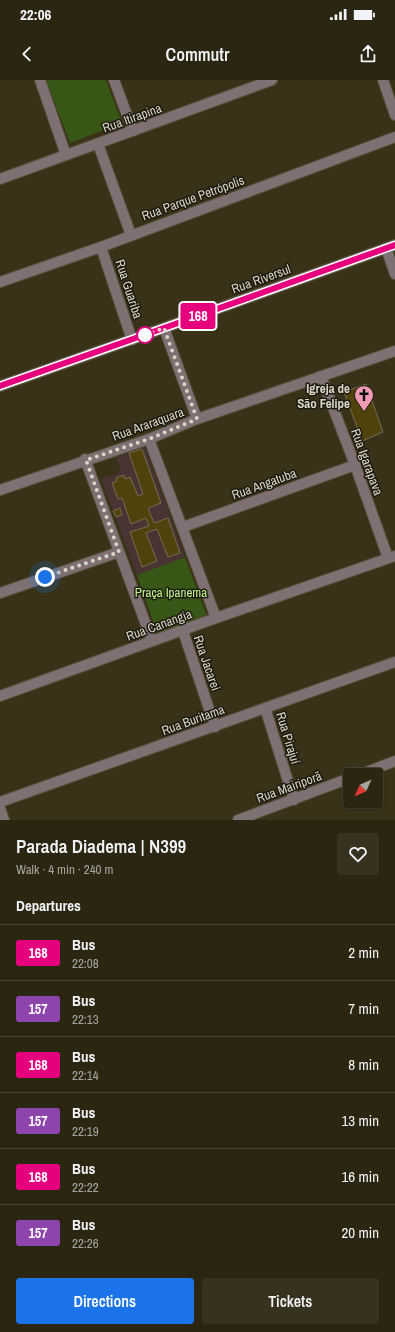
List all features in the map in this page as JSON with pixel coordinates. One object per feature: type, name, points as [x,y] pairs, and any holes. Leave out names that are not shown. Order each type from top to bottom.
[{"type":"street","points":[[40,80],[66,156]]},
{"type":"street","points":[[114,80],[133,131]]},
{"type":"street","name":"Rua Itirapina","points":[[0,179],[272,80]]},
{"type":"street","points":[[383,80],[391,91],[395,115]]},
{"type":"street","name":"Rua Parque Petrópolis","points":[[0,282],[101,247],[395,137]]},
{"type":"street","points":[[98,144],[131,235]]},
{"type":"street","points":[[390,246],[395,274]]},
{"type":"street","name":"Rua Riversul","points":[[0,386],[132,340],[390,246]]},
{"type":"street","name":"Rua Guariba","points":[[101,247],[132,340]]},
{"type":"street","points":[[164,328],[197,419]]},
{"type":"street","name":"Rua Araraquara","points":[[0,490],[149,439],[197,419],[395,351]]},
{"type":"street","name":"Rua Igarapava","points":[[321,376],[391,557]]},
{"type":"street","points":[[149,439],[216,618]]},
{"type":"street","points":[[86,460],[152,642]]},
{"type":"street","name":"Rua Angatuba","points":[[182,527],[355,465]]},
{"type":"street","points":[[0,593],[119,552]]},
{"type":"street","name":"Rua Canangia","points":[[0,696],[391,557]]},
{"type":"street","name":"Rua Jacareí","points":[[183,631],[215,727]]},
{"type":"street","name":"Rua Buritama","points":[[0,802],[395,662]]},
{"type":"street","name":"Rua Pirajuí","points":[[265,708],[294,800]]},
{"type":"street","points":[[378,768],[395,762]]},
{"type":"street","name":"Rua Mairiporã","points":[[238,820],[249,818],[343,781]]},
{"type":"street","points":[[0,808],[4,820]]},
{"type":"shaded area","points":[[145,448],[185,557],[137,575],[101,479],[121,472],[116,457]]},
{"type":"green space","points":[[46,80],[106,80],[122,123],[70,143]]},
{"type":"green space","name":"Praça Ipanema","points":[[185,557],[207,616],[157,633],[137,575]]},
{"type":"building","name":"Igreja de São Felipe","points":[[366,384],[383,432],[362,441],[344,392]]},
{"type":"building","points":[[142,449],[161,503],[148,508],[154,523],[168,518],[180,553],[168,557],[157,529],[146,533],[157,561],[142,567],[130,532],[149,526],[146,518],[131,524],[122,498],[118,499],[112,483],[117,481],[116,478],[124,475],[125,479],[130,477],[138,496],[143,494],[129,453]]},
{"type":"building","points":[[120,508],[122,515],[116,517],[113,511]]},
{"type":"bus line","name":"168","points":[[0,386],[395,245]]},
{"type":"place","name":"Igreja de São Felipe","points":[[364,412]]},
{"type":"route","points":[[45,577],[119,552],[86,460],[149,439],[197,419],[164,328],[143,336],[145,335]]}]
